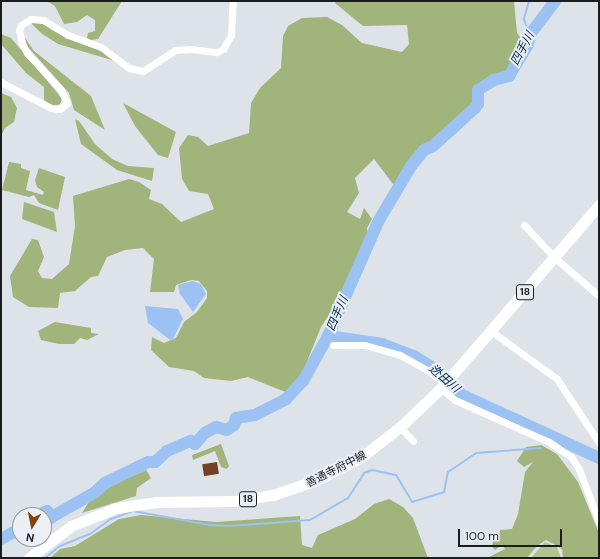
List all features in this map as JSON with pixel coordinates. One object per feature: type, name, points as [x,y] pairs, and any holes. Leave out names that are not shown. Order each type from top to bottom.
[{"type":"main road","name":"善通寺府中線","points":[[29,558],[71,526],[116,508],[156,502],[234,501],[295,488],[351,463],[400,428],[445,383],[555,258],[599,205]]},
{"type":"street","points":[[1,82],[52,108],[60,109],[67,103],[61,90],[27,53],[22,43],[19,30],[21,25],[31,19],[43,20],[68,35],[101,47],[129,68],[143,70],[175,50],[191,49],[217,52],[223,49],[231,35],[233,1]]},
{"type":"street","points":[[524,225],[555,258],[599,296]]},
{"type":"street","points":[[491,331],[557,379],[599,443]]},
{"type":"street","points":[[332,345],[366,344],[400,355],[429,371],[445,383],[456,400],[549,442],[571,457],[579,469],[599,522]]},
{"type":"street","points":[[400,428],[413,441]]},
{"type":"green space","points":[[47,1],[122,1],[98,39],[91,40],[87,38],[88,33],[95,31],[95,20],[87,15],[77,22],[64,24],[55,6]]},
{"type":"green space","points":[[336,1],[514,1],[517,33],[525,43],[508,72],[493,76],[474,89],[474,104],[431,144],[421,147],[403,171],[396,188],[374,159],[355,178],[359,193],[347,212],[360,219],[364,208],[372,219],[367,228],[368,236],[335,306],[321,327],[300,379],[288,393],[248,377],[231,381],[204,378],[194,371],[169,367],[151,350],[152,337],[164,343],[176,338],[184,322],[197,312],[207,298],[207,291],[199,281],[191,280],[176,285],[174,292],[150,292],[154,259],[143,248],[125,250],[107,257],[98,276],[91,277],[75,291],[60,293],[58,308],[29,307],[13,297],[10,276],[32,239],[38,240],[44,257],[38,271],[42,278],[52,279],[69,264],[75,226],[73,196],[129,179],[139,182],[151,190],[149,199],[162,204],[181,222],[214,209],[208,194],[189,191],[182,179],[179,148],[188,135],[198,137],[208,146],[249,133],[251,103],[260,88],[281,68],[283,36],[288,26],[302,18],[327,17],[342,25],[362,43],[402,52],[409,44],[407,25],[363,26],[335,3]]},
{"type":"green space","points":[[31,23],[42,23],[105,53],[115,61],[58,44],[41,33]]},
{"type":"green space","points":[[1,34],[11,38],[54,89],[62,99],[60,104],[54,106],[44,100],[44,87],[26,73],[1,44]]},
{"type":"green space","points":[[25,38],[34,51],[91,96],[105,130],[74,110],[69,93],[27,46]]},
{"type":"green space","points":[[1,93],[11,97],[17,108],[14,122],[5,128],[1,136]]},
{"type":"green space","points":[[123,103],[176,132],[168,158],[158,155],[135,126]]},
{"type":"green space","points":[[75,119],[79,121],[95,144],[112,159],[128,166],[154,168],[152,181],[117,170],[81,144]]},
{"type":"green space","points":[[9,162],[21,164],[21,168],[30,171],[26,190],[43,195],[44,192],[37,187],[35,180],[39,168],[65,177],[58,210],[39,203],[34,195],[29,197],[2,190]]},
{"type":"green space","points":[[24,202],[54,212],[57,232],[22,219]]},
{"type":"green space","points":[[55,322],[91,328],[91,333],[99,334],[87,340],[80,338],[74,344],[59,344],[41,340],[38,331]]},
{"type":"green space","points":[[221,444],[229,466],[227,469],[221,467],[215,451],[193,460],[192,455]]},
{"type":"green space","points":[[541,445],[557,454],[578,482],[599,533],[599,558],[563,558],[562,549],[546,540],[537,546],[527,558],[487,558],[505,549],[502,545],[495,550],[492,547],[493,541],[499,537],[500,530],[512,529],[518,514],[525,472],[533,462],[524,467],[517,461],[526,447]]},
{"type":"green space","points":[[146,470],[151,478],[137,488],[136,496],[82,513],[90,500],[111,486]]},
{"type":"green space","points":[[389,499],[403,507],[413,518],[428,558],[50,558],[60,549],[75,546],[119,519],[141,515],[216,522],[300,516],[302,545],[312,548],[318,535],[355,519],[374,504]]},
{"type":"green space","points":[[545,542],[557,547],[561,558],[531,558]]},
{"type":"water","points":[[192,281],[201,284],[206,294],[193,312],[180,294],[178,285]]},
{"type":"water","points":[[145,306],[178,309],[183,319],[173,339],[170,340],[148,323]]},
{"type":"building","points":[[217,462],[219,474],[204,476],[202,464]]},
{"type":"waterway","points":[[529,1],[524,19],[530,37]]},
{"type":"waterway","name":"四手川","points":[[52,517],[94,493],[105,483],[148,462],[155,462],[167,451],[191,441],[195,444],[205,433],[216,427],[227,430],[234,425],[236,418],[255,415],[286,399],[303,381],[328,336],[379,220],[411,166],[424,150],[433,146],[475,108],[478,104],[478,90],[494,80],[509,76],[528,44],[531,33],[555,1]]},
{"type":"waterway","name":"迯田川","points":[[328,336],[382,344],[414,356],[438,371],[462,395],[599,458]]},
{"type":"waterway","points":[[45,558],[60,546],[90,534],[111,519],[133,511],[210,525],[230,526],[310,520],[348,498],[364,473],[372,470],[396,475],[412,502],[444,492],[448,472],[476,453],[541,448]]},
{"type":"waterway","name":"四手川","points":[[1,539],[12,533]]}]
